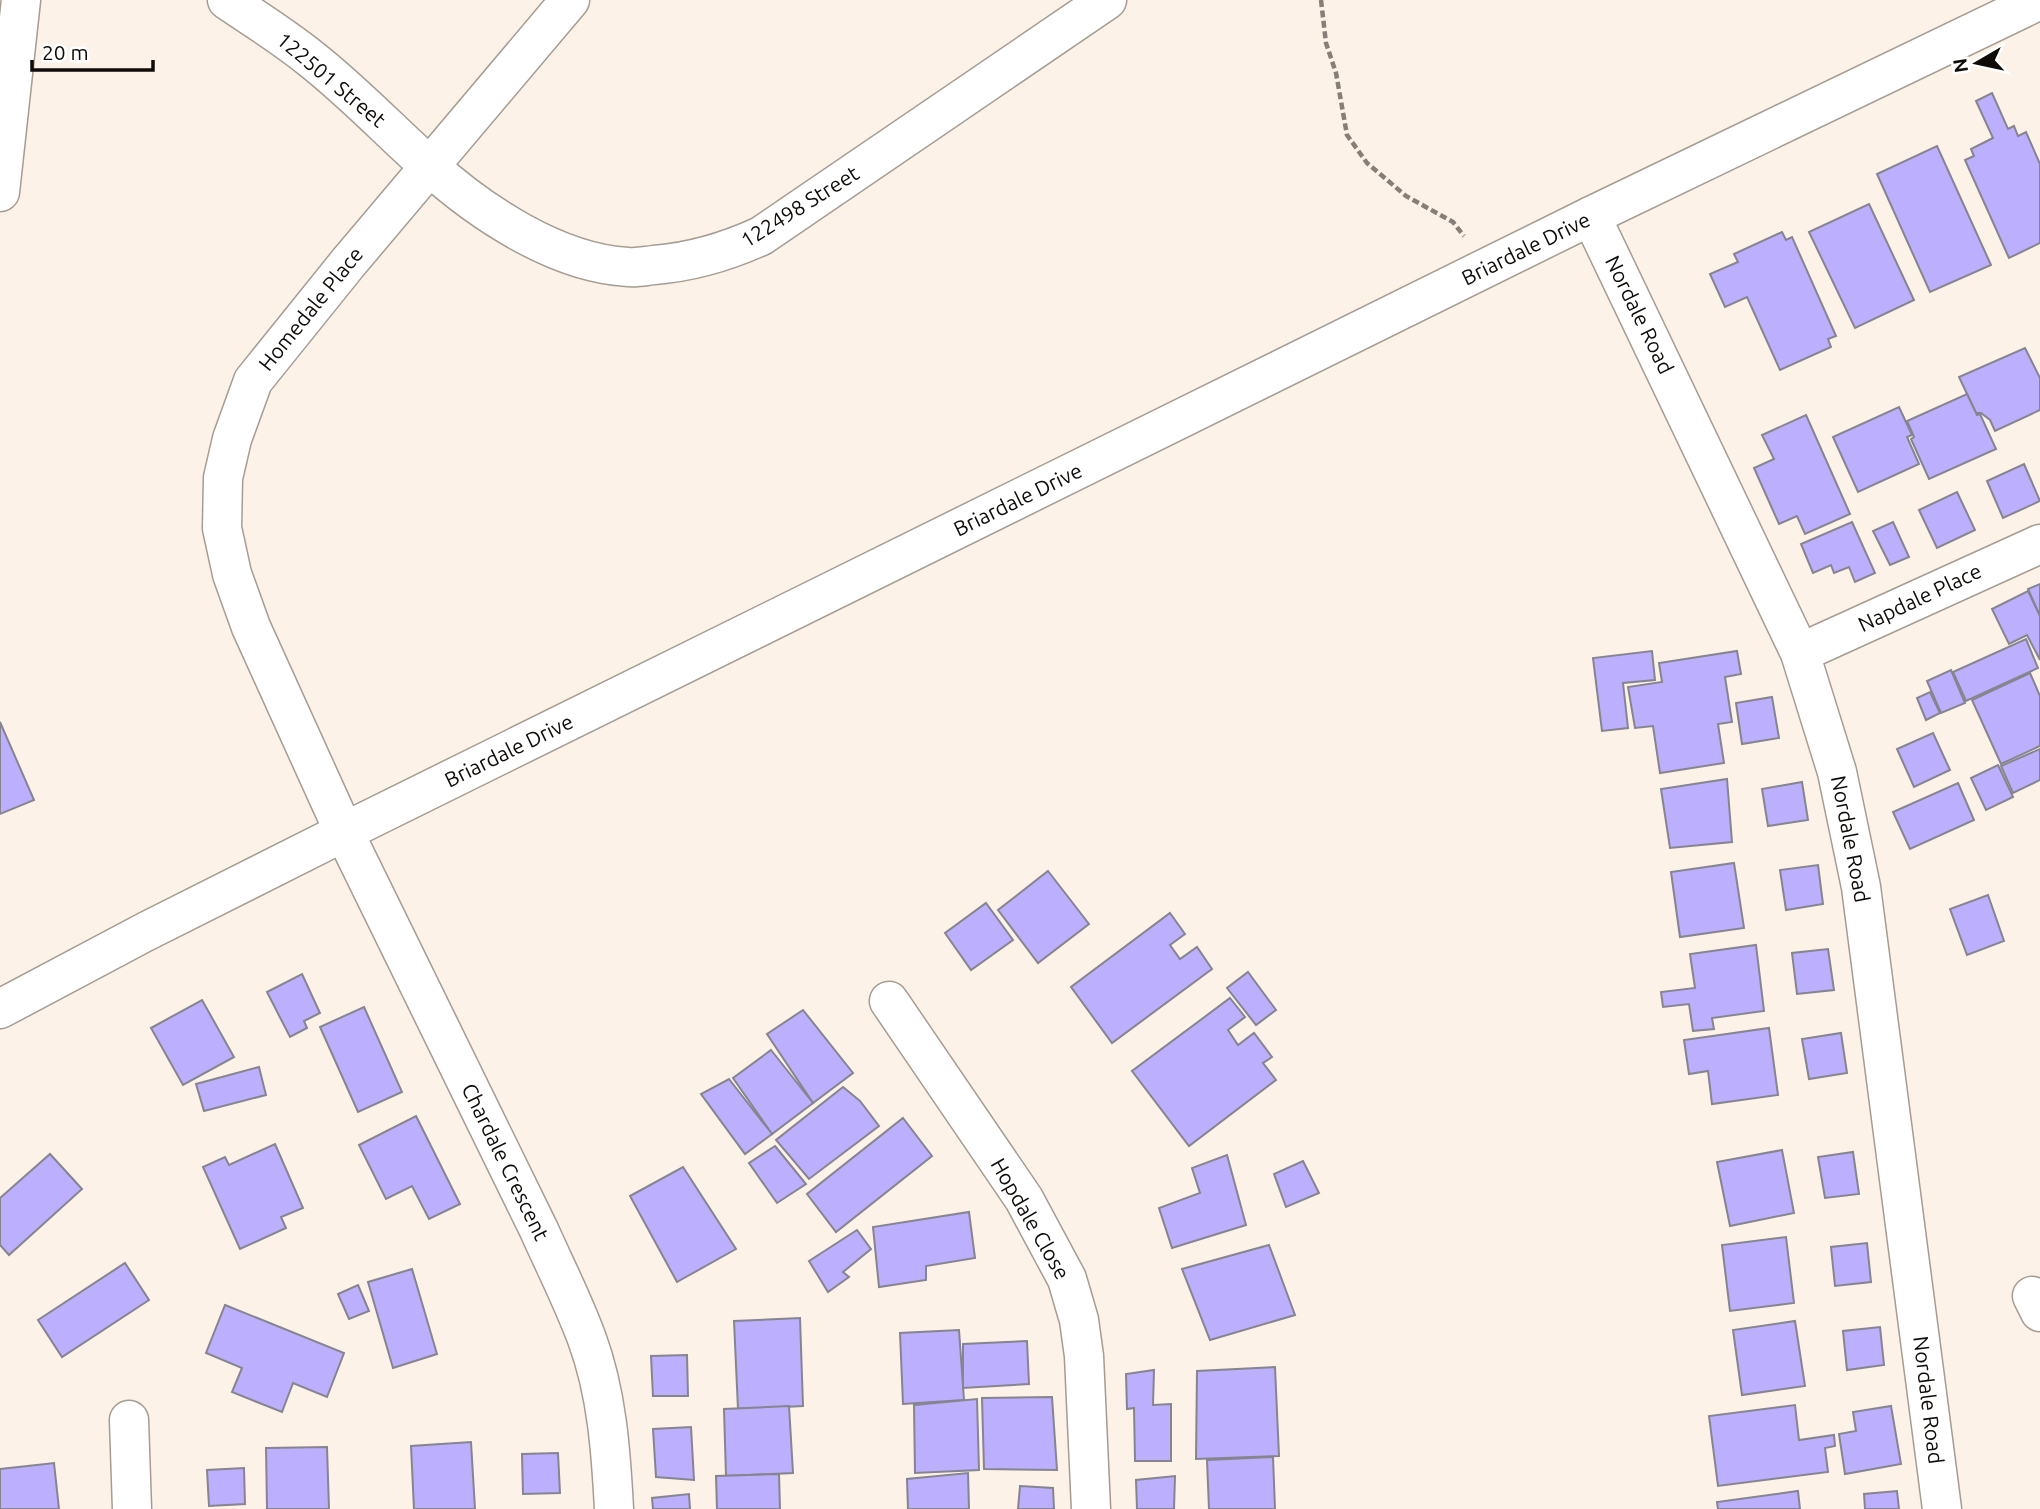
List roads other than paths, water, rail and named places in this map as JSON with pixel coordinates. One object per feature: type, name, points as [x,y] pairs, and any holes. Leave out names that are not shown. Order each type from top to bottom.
[{"type":"street","points":[[0,192],[21,0]]},
{"type":"street","name":"122501 Street","points":[[227,0],[310,57],[429,167]]},
{"type":"street","name":"Homedale Place","points":[[344,832],[250,627],[232,574],[222,528],[223,478],[232,439],[253,381],[348,263],[570,0]]},
{"type":"street","name":"122498 Street","points":[[429,167],[467,198],[502,220],[542,243],[584,261],[628,267],[674,264],[704,258],[728,251],[761,236],[1107,0]]},
{"type":"street","name":"Briardale Drive","points":[[0,1009],[145,932],[344,832],[1591,216],[2040,0]]},
{"type":"street","name":"Nordale Road","points":[[1591,216],[1800,653],[1838,772],[1861,887],[1942,1509]]},
{"type":"street","name":"Napdale Place","points":[[1800,653],[2040,544]]},
{"type":"street","name":"Chardale Crescent","points":[[344,832],[539,1230],[588,1341],[605,1415],[614,1509]]},
{"type":"street","name":"Hopdale Close","points":[[889,1001],[1024,1199],[1067,1279],[1079,1320],[1084,1356],[1091,1509]]},
{"type":"street","points":[[129,1420],[132,1509]]}]
